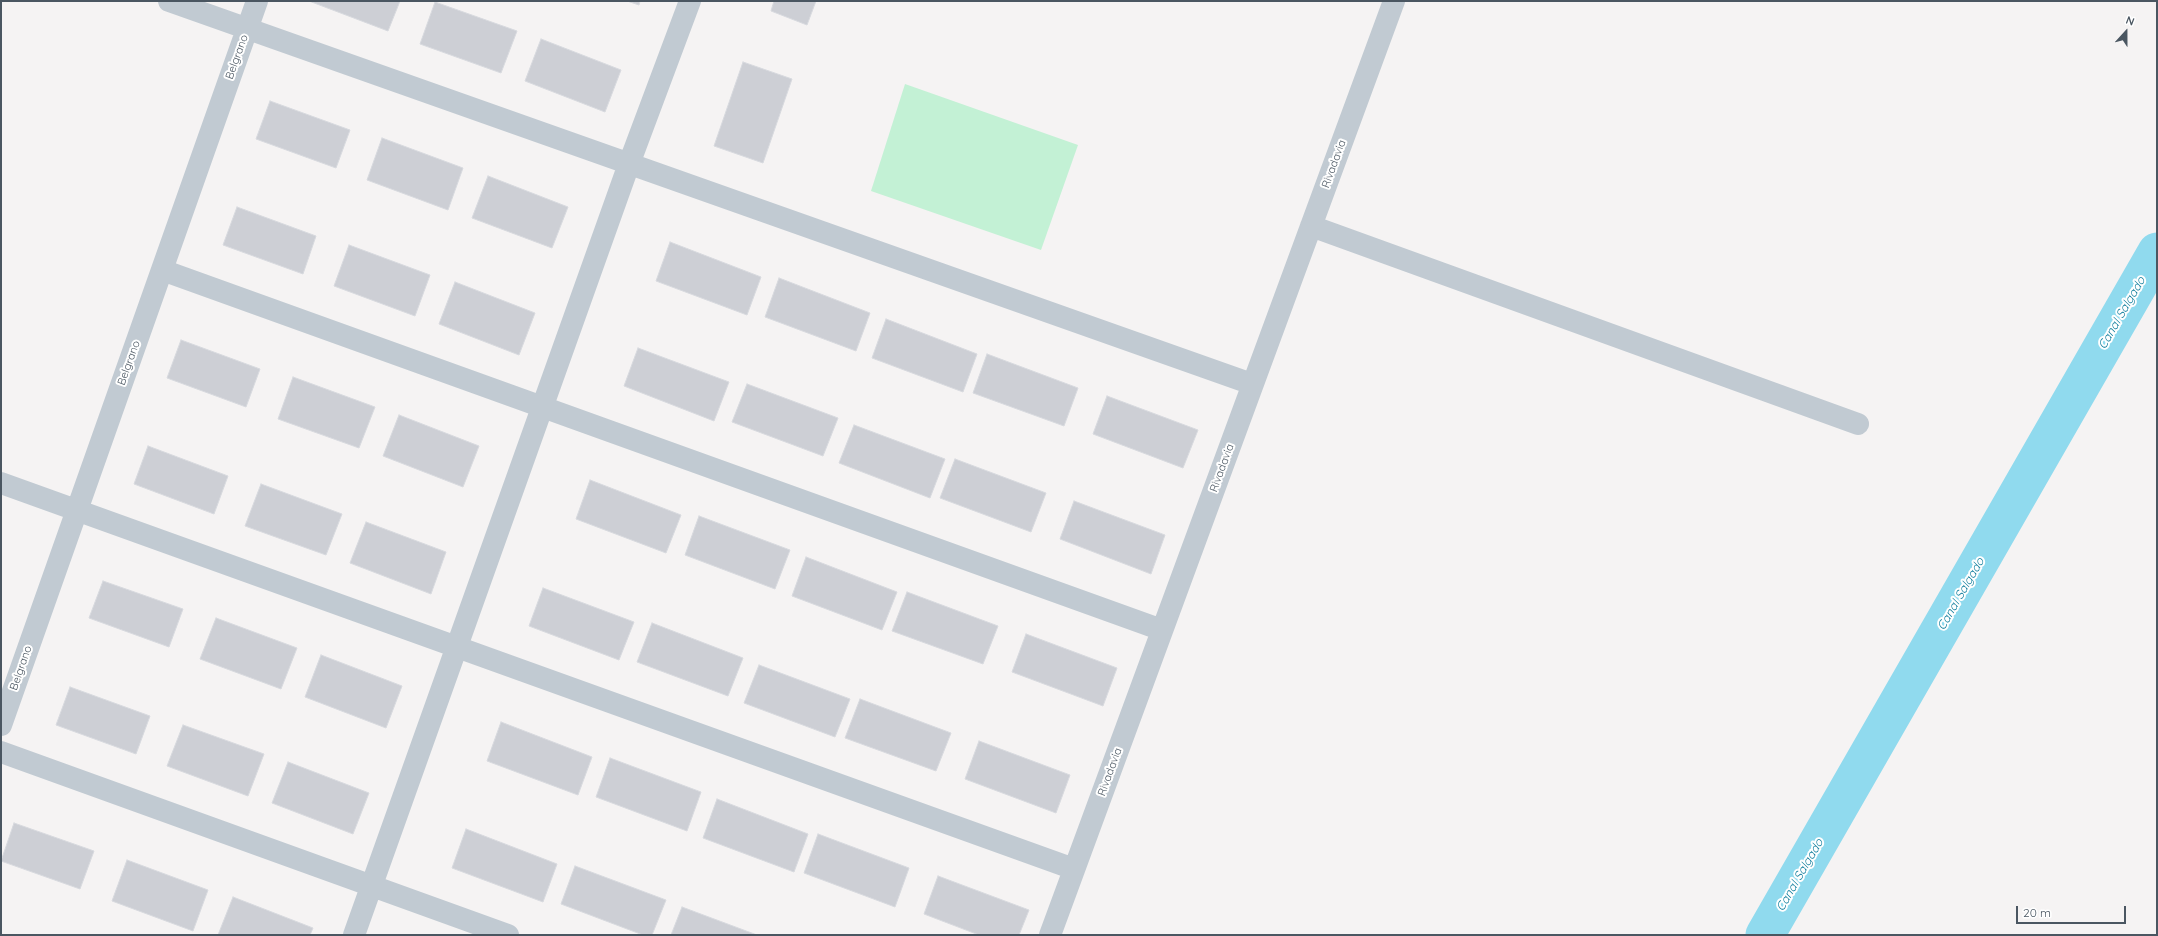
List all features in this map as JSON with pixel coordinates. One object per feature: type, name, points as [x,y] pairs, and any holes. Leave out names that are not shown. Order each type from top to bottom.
[{"type":"street","points":[[169,1],[1252,384]]},
{"type":"street","name":"Belgrano","points":[[1,724],[257,1]]},
{"type":"street","points":[[354,935],[629,164],[690,1]]},
{"type":"street","name":"Rivadavia","points":[[1050,935],[1394,1]]},
{"type":"street","points":[[1311,226],[1858,424]]},
{"type":"street","points":[[162,270],[1162,630]]},
{"type":"street","points":[[1,483],[1074,869]]},
{"type":"street","points":[[1,752],[508,935]]},
{"type":"green space","points":[[905,84],[1078,145],[1041,250],[871,191]]},
{"type":"building","points":[[309,1],[400,1],[388,31]]},
{"type":"building","points":[[627,1],[640,1],[639,5]]},
{"type":"building","points":[[774,1],[816,1],[807,25],[771,11]]},
{"type":"building","points":[[435,2],[517,31],[501,73],[420,44]]},
{"type":"building","points":[[541,39],[621,70],[605,112],[525,81]]},
{"type":"building","points":[[743,62],[792,79],[763,163],[714,146]]},
{"type":"building","points":[[270,101],[350,130],[336,168],[256,139]]},
{"type":"building","points":[[382,138],[463,168],[448,210],[367,180]]},
{"type":"building","points":[[488,176],[568,207],[552,248],[472,218]]},
{"type":"building","points":[[237,207],[316,236],[303,274],[223,245]]},
{"type":"building","points":[[670,242],[761,277],[747,315],[656,281]]},
{"type":"building","points":[[349,245],[430,275],[415,316],[334,286]]},
{"type":"building","points":[[779,278],[870,313],[856,351],[765,317]]},
{"type":"building","points":[[455,282],[535,313],[519,355],[439,324]]},
{"type":"building","points":[[886,319],[977,354],[963,392],[872,358]]},
{"type":"building","points":[[181,340],[260,369],[246,407],[167,378]]},
{"type":"building","points":[[638,348],[729,382],[714,421],[624,386]]},
{"type":"building","points":[[987,354],[1078,388],[1064,426],[973,393]]},
{"type":"building","points":[[293,377],[375,407],[359,448],[278,419]]},
{"type":"building","points":[[747,384],[838,418],[823,456],[732,422]]},
{"type":"building","points":[[1107,396],[1198,430],[1183,468],[1093,434]]},
{"type":"building","points":[[399,415],[479,446],[463,487],[383,456]]},
{"type":"building","points":[[854,425],[945,459],[930,498],[839,463]]},
{"type":"building","points":[[148,446],[228,476],[214,514],[134,484]]},
{"type":"building","points":[[955,459],[1046,493],[1031,532],[940,498]]},
{"type":"building","points":[[590,480],[681,515],[666,553],[576,519]]},
{"type":"building","points":[[261,484],[342,514],[326,555],[245,526]]},
{"type":"building","points":[[1074,501],[1165,535],[1151,574],[1060,539]]},
{"type":"building","points":[[699,516],[790,550],[775,589],[685,555]]},
{"type":"building","points":[[366,522],[446,552],[431,594],[350,563]]},
{"type":"building","points":[[806,557],[897,592],[882,630],[792,596]]},
{"type":"building","points":[[103,581],[183,609],[169,647],[89,618]]},
{"type":"building","points":[[543,588],[634,622],[619,660],[529,626]]},
{"type":"building","points":[[907,592],[998,626],[983,664],[892,631]]},
{"type":"building","points":[[216,618],[297,648],[281,689],[200,659]]},
{"type":"building","points":[[652,623],[743,658],[728,696],[637,662]]},
{"type":"building","points":[[1026,634],[1117,668],[1103,706],[1012,672]]},
{"type":"building","points":[[321,655],[402,686],[386,728],[305,697]]},
{"type":"building","points":[[759,665],[850,699],[835,737],[744,703]]},
{"type":"building","points":[[70,687],[150,716],[136,754],[56,725]]},
{"type":"building","points":[[860,699],[951,733],[936,771],[845,738]]},
{"type":"building","points":[[501,722],[592,757],[578,795],[487,761]]},
{"type":"building","points":[[183,725],[264,754],[248,796],[167,766]]},
{"type":"building","points":[[979,741],[1070,775],[1056,813],[965,779]]},
{"type":"building","points":[[610,758],[701,792],[687,831],[596,797]]},
{"type":"building","points":[[288,762],[369,793],[353,834],[272,803]]},
{"type":"building","points":[[717,799],[808,834],[794,872],[703,838]]},
{"type":"building","points":[[14,823],[94,851],[80,889],[1,861]]},
{"type":"building","points":[[466,829],[557,864],[543,902],[452,868]]},
{"type":"building","points":[[818,834],[909,868],[895,907],[804,873]]},
{"type":"building","points":[[127,860],[208,890],[193,931],[112,901]]},
{"type":"building","points":[[575,866],[666,900],[652,935],[643,935],[561,904]]},
{"type":"building","points":[[938,876],[1029,910],[1019,935],[979,935],[924,914]]},
{"type":"building","points":[[233,897],[313,928],[310,935],[218,935]]},
{"type":"building","points":[[682,907],[757,935],[671,935]]},
{"type":"waterway","name":"Canal Salgado","points":[[1765,935],[2157,252]]}]
